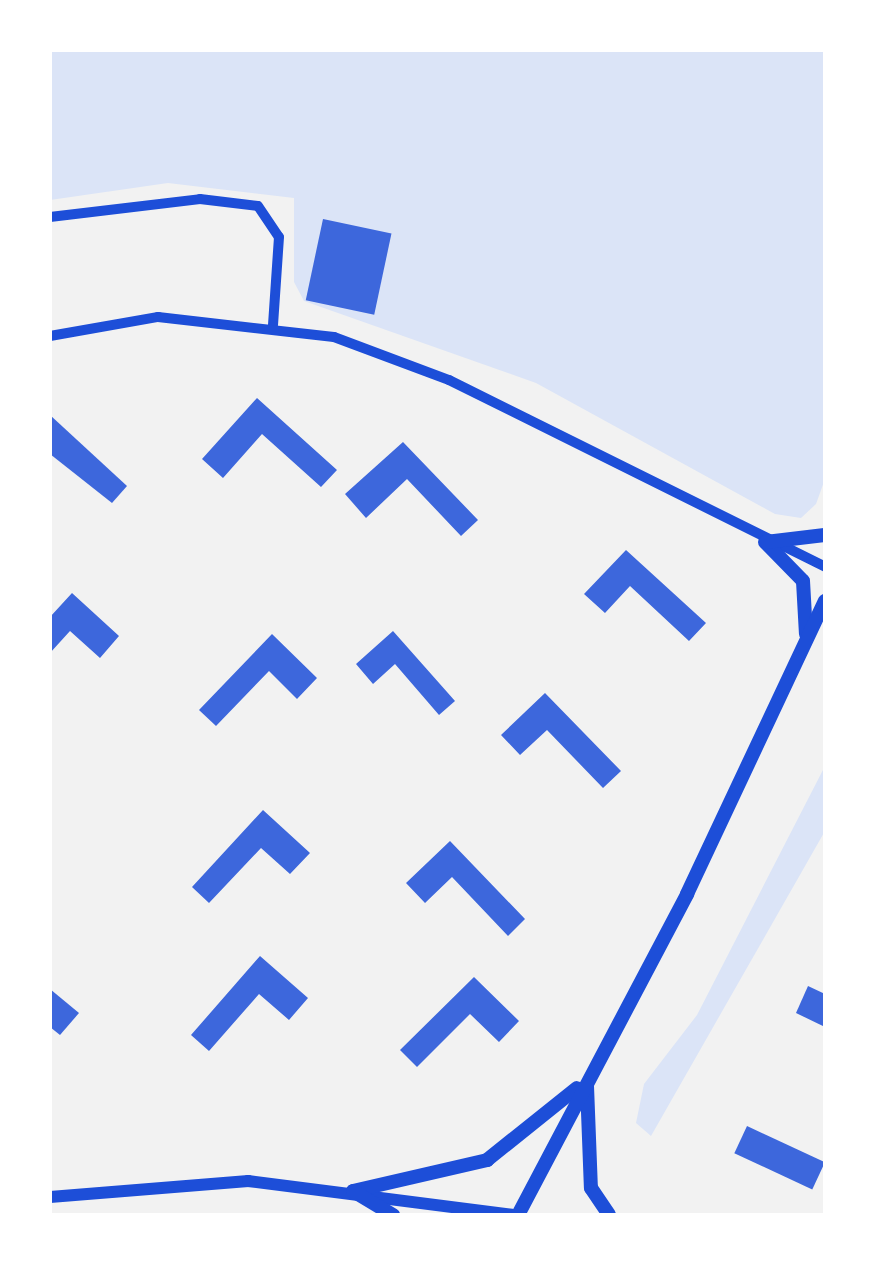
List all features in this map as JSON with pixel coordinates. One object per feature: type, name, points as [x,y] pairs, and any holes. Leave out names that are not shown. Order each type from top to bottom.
[{"type":"main road","points":[[765,542],[825,535]]},
{"type":"main road","points":[[765,542],[803,580],[806,642]]},
{"type":"main road","points":[[515,1215],[825,601]]},
{"type":"main road","points":[[806,642],[825,628]]},
{"type":"main road","points":[[352,1191],[487,1160],[587,1078]]},
{"type":"main road","points":[[587,1078],[592,1188],[609,1215]]},
{"type":"main road","points":[[352,1191],[392,1215]]},
{"type":"street","points":[[50,217],[200,199],[258,206],[279,237],[273,325]]},
{"type":"street","points":[[50,336],[158,317],[273,325],[334,337],[449,380],[765,542],[825,567]]},
{"type":"street","points":[[50,1197],[248,1181],[352,1191],[515,1215]]},
{"type":"shaded area","points":[[50,50],[825,50],[825,479],[816,504],[801,518],[775,514],[536,383],[304,301],[294,282],[294,198],[168,183],[50,200]]},
{"type":"shaded area","points":[[825,766],[825,831],[651,1136],[636,1123],[644,1084],[697,1015]]},
{"type":"building","points":[[323,219],[391,234],[374,315],[306,300]]},
{"type":"building","points":[[257,398],[337,470],[321,487],[262,434],[223,478],[202,459]]},
{"type":"building","points":[[50,415],[127,486],[112,503],[50,454]]},
{"type":"building","points":[[403,442],[478,520],[461,536],[407,479],[366,518],[345,494]]},
{"type":"building","points":[[626,550],[706,623],[689,641],[630,586],[605,613],[584,594]]},
{"type":"building","points":[[72,593],[119,636],[100,658],[70,631],[50,653],[50,617]]},
{"type":"building","points":[[393,631],[455,701],[439,715],[395,664],[373,684],[356,664]]},
{"type":"building","points":[[272,634],[317,678],[297,699],[269,671],[216,726],[199,710]]},
{"type":"building","points":[[545,693],[621,771],[603,788],[547,730],[520,755],[501,735]]},
{"type":"building","points":[[263,810],[310,853],[290,874],[261,848],[209,903],[192,887]]},
{"type":"building","points":[[450,841],[525,919],[508,936],[452,877],[425,903],[406,883]]},
{"type":"building","points":[[260,956],[308,998],[289,1020],[259,994],[209,1051],[191,1035]]},
{"type":"building","points":[[474,977],[519,1021],[499,1042],[470,1014],[417,1067],[400,1050]]},
{"type":"building","points":[[808,986],[825,994],[825,1027],[796,1013]]},
{"type":"building","points":[[50,989],[79,1013],[60,1035],[50,1027]]},
{"type":"building","points":[[747,1126],[825,1162],[812,1190],[734,1153]]}]
